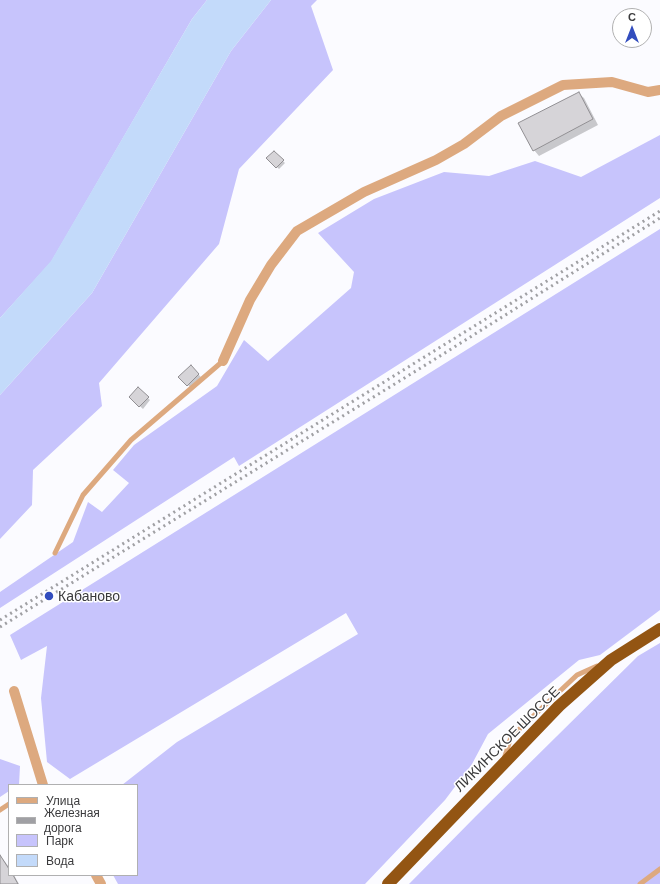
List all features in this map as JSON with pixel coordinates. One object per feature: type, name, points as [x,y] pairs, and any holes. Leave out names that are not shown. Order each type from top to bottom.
[{"type":"highway","name":"ЛИКИНСКОЕ ШОССЕ","points":[[388,884],[559,706],[611,660],[660,629]]},
{"type":"street","points":[[223,361],[250,300],[271,265],[297,231],[364,192],[436,160],[464,144],[501,116],[563,85],[612,82],[648,92],[660,90]]},
{"type":"street","points":[[14,691],[40,784]]},
{"type":"lane","points":[[55,553],[83,495],[130,440],[223,361]]},
{"type":"lane","points":[[640,884],[660,869]]},
{"type":"green space","points":[[0,0],[207,0],[192,19],[51,262],[0,318]]},
{"type":"green space","points":[[271,0],[317,0],[311,6],[333,70],[239,169],[219,244],[99,383],[102,406],[33,470],[32,505],[0,539],[0,395],[92,293],[231,51]]},
{"type":"green space","points":[[660,135],[660,198],[239,466],[234,457],[0,608],[0,592],[73,542],[88,502],[102,512],[129,483],[113,470],[134,445],[217,386],[244,340],[268,361],[351,288],[354,272],[318,233],[374,199],[444,172],[489,176],[535,161],[581,177]]},
{"type":"green space","points":[[660,229],[660,610],[600,655],[579,660],[488,734],[472,764],[445,800],[365,884],[118,884],[114,876],[138,876],[138,784],[123,784],[177,742],[358,634],[346,613],[70,779],[47,762],[41,698],[47,646],[21,660],[10,635]]},
{"type":"green space","points":[[660,643],[660,884],[409,884],[638,656]]},
{"type":"green space","points":[[0,759],[20,766],[19,784],[8,784],[8,792],[0,797]]},
{"type":"water","points":[[207,0],[271,0],[231,51],[92,293],[0,395],[0,318],[51,261],[192,19]]},
{"type":"building","points":[[579,92],[593,119],[533,151],[518,123]]},
{"type":"building","points":[[274,151],[284,160],[276,168],[266,158]]},
{"type":"building","points":[[191,365],[199,374],[187,386],[178,377]]},
{"type":"building","points":[[138,387],[149,397],[139,407],[129,397]]},
{"type":"building","points":[[0,855],[8,867],[8,876],[14,876],[18,884],[0,884]]},
{"type":"railway","points":[[0,620],[660,211]]},
{"type":"railway","points":[[0,627],[432,361],[660,218]]},
{"type":"place","name":"Кабаново","points":[[49,596]]}]
